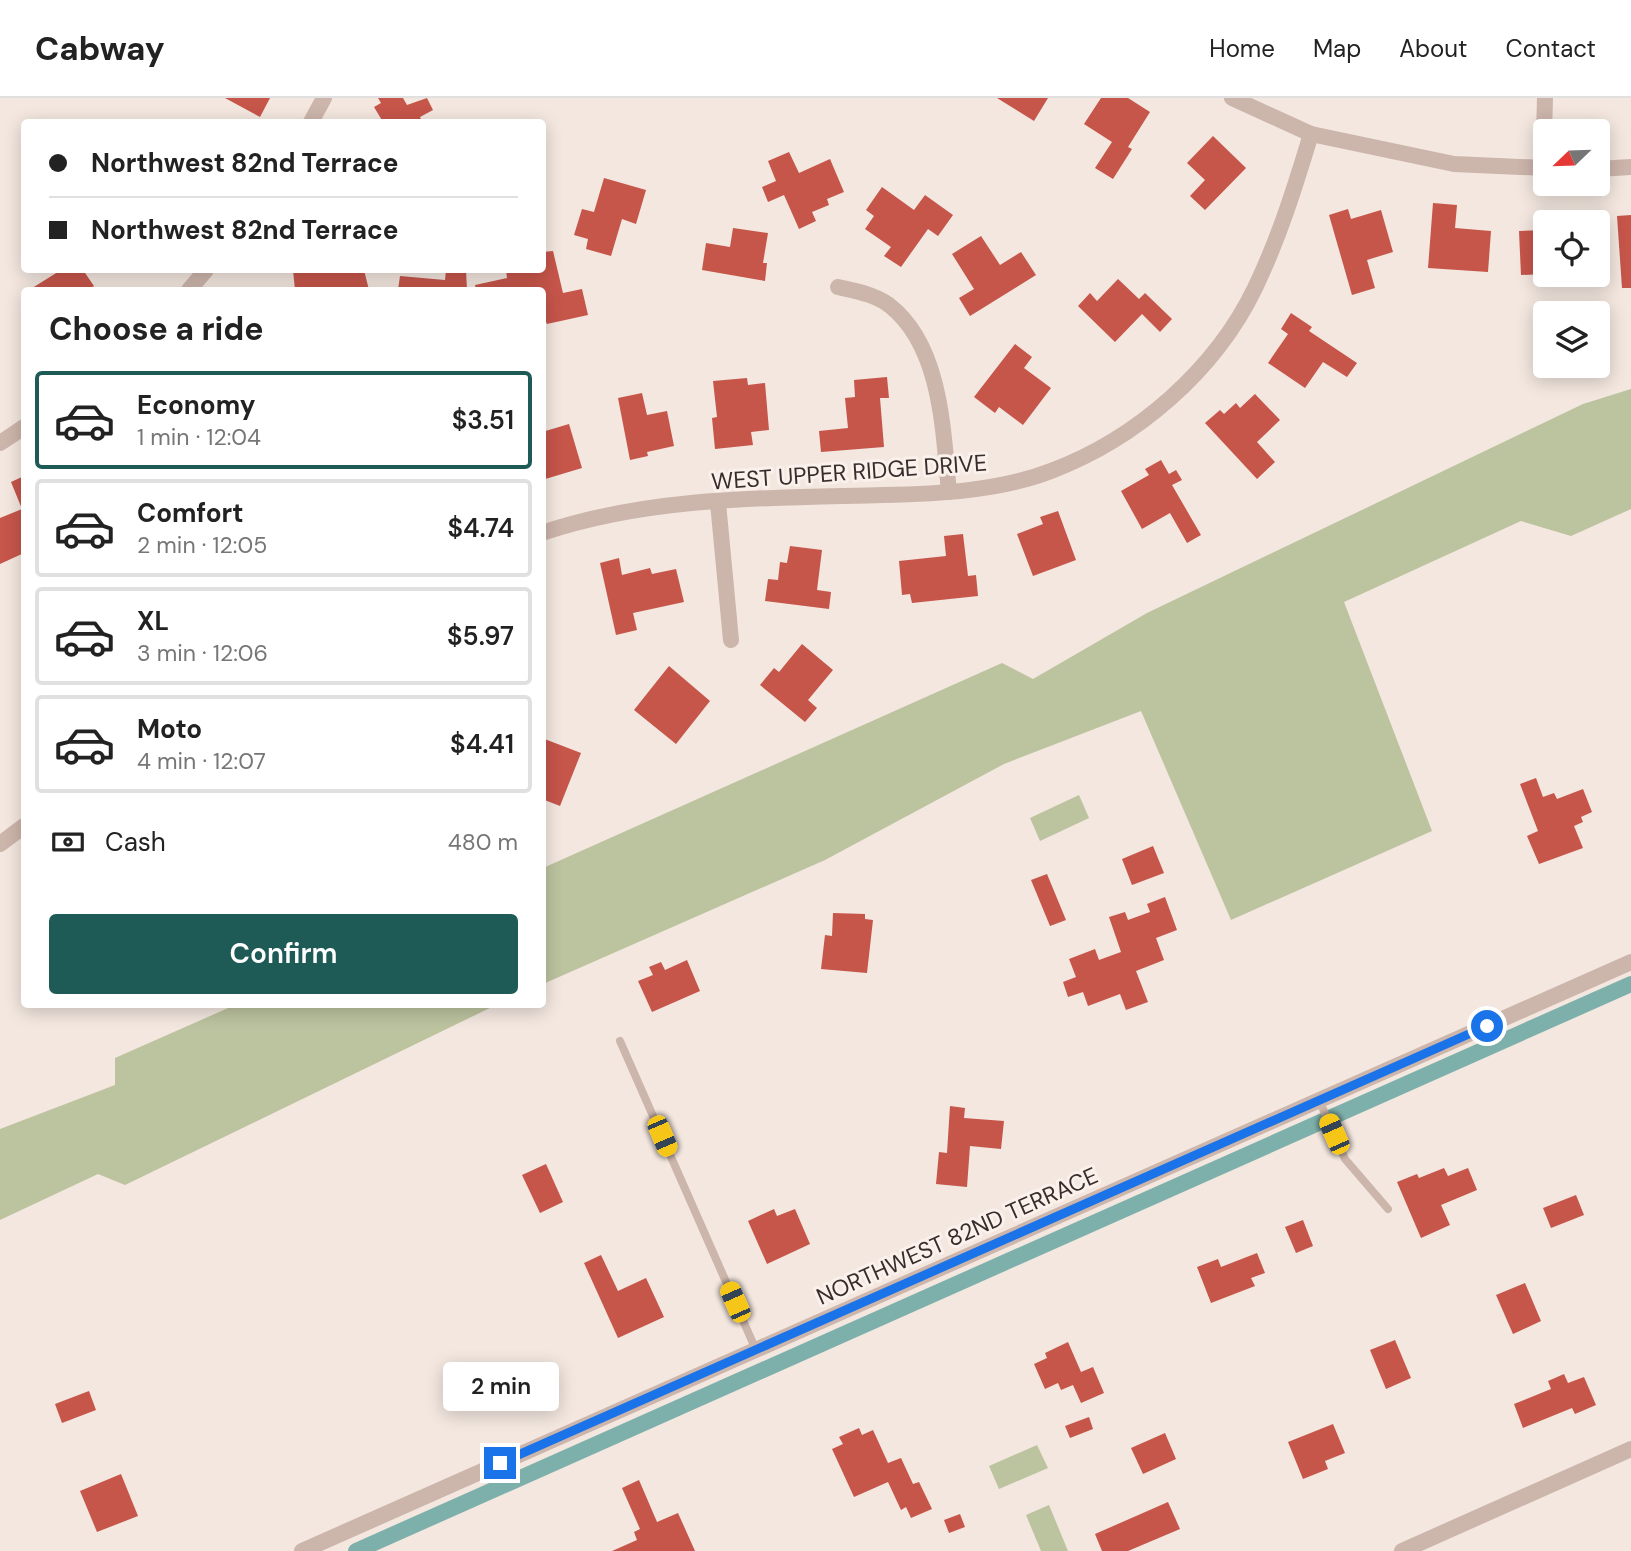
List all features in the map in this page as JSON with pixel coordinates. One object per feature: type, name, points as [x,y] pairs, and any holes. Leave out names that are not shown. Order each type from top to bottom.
[{"type":"street","points":[[313,119],[324,98]]},
{"type":"street","points":[[1232,98],[1311,134],[1454,164],[1533,168]]},
{"type":"street","points":[[1545,98],[1545,119]]},
{"type":"street","name":"WEST UPPER RIDGE DRIVE","points":[[546,532],[648,509],[806,496],[949,492],[1006,484],[1050,472],[1108,442],[1143,419],[1187,384],[1220,346],[1254,290],[1286,219],[1311,134]]},
{"type":"street","points":[[1610,168],[1631,167]]},
{"type":"street","points":[[192,287],[203,273]]},
{"type":"street","points":[[838,287],[867,294],[889,305],[910,329],[928,360],[939,399],[949,492]]},
{"type":"street","points":[[0,443],[21,429]]},
{"type":"street","points":[[718,503],[731,640]]},
{"type":"street","points":[[0,844],[21,828]]},
{"type":"street","name":"NORTHWEST 82ND TERRACE","points":[[302,1551],[1631,962]]},
{"type":"street","points":[[1402,1551],[1631,1449]]},
{"type":"lane","points":[[620,1041],[755,1350]]},
{"type":"lane","points":[[1319,1100],[1345,1159],[1388,1209]]},
{"type":"green space","points":[[1631,389],[1631,509],[1571,536],[1521,521],[1344,602],[1432,831],[1231,920],[1141,711],[1004,764],[825,860],[546,983],[546,867],[1002,663],[1033,679],[1147,613],[1583,404]]},
{"type":"green space","points":[[1079,795],[1089,818],[1040,841],[1030,818]]},
{"type":"green space","points":[[228,1008],[490,1008],[125,1185],[98,1174],[0,1220],[0,1129],[115,1085],[115,1058]]},
{"type":"green space","points":[[1037,1445],[1048,1468],[999,1489],[989,1466]]},
{"type":"green space","points":[[1049,1505],[1068,1551],[1041,1551],[1026,1515]]},
{"type":"building","points":[[225,98],[270,98],[260,117]]},
{"type":"building","points":[[378,98],[403,98],[407,105],[427,98],[433,110],[421,119],[381,119],[374,107],[381,103]]},
{"type":"building","points":[[997,98],[1048,98],[1034,121]]},
{"type":"building","points":[[1101,98],[1128,98],[1150,112],[1128,147],[1132,149],[1113,179],[1095,168],[1112,142],[1084,124]]},
{"type":"building","points":[[1213,136],[1246,168],[1205,210],[1190,196],[1205,180],[1187,163]]},
{"type":"building","points":[[789,152],[799,173],[830,159],[844,192],[827,199],[829,205],[812,212],[816,221],[799,229],[784,195],[768,202],[762,187],[776,181],[768,161]]},
{"type":"building","points":[[604,178],[646,190],[636,224],[622,219],[611,256],[586,249],[588,239],[574,235],[582,209],[594,212]]},
{"type":"building","points":[[882,187],[914,210],[925,195],[953,215],[938,236],[928,229],[901,267],[884,256],[891,247],[865,229],[874,216],[866,210]]},
{"type":"building","points":[[1433,203],[1457,205],[1455,228],[1491,231],[1488,272],[1428,268]]},
{"type":"building","points":[[1348,209],[1351,219],[1381,210],[1393,252],[1367,260],[1375,288],[1352,295],[1329,215]]},
{"type":"building","points":[[1631,215],[1631,288],[1622,288],[1617,216]]},
{"type":"building","points":[[733,228],[768,233],[763,263],[767,263],[765,281],[702,270],[706,243],[730,247]]},
{"type":"building","points":[[1533,230],[1533,274],[1521,275],[1519,231]]},
{"type":"building","points":[[981,236],[1000,265],[1021,252],[1036,275],[970,316],[959,298],[974,289],[952,254]]},
{"type":"building","points":[[553,251],[563,293],[582,289],[588,315],[547,324],[546,287],[475,287],[507,278],[506,273],[546,273],[546,252]]},
{"type":"building","points":[[56,273],[85,273],[94,286],[92,287],[34,287]]},
{"type":"building","points":[[293,273],[365,273],[368,287],[295,287]]},
{"type":"building","points":[[446,273],[466,273],[467,287],[398,287],[400,276],[445,280]]},
{"type":"building","points":[[1118,279],[1139,299],[1145,293],[1172,319],[1160,332],[1142,314],[1115,342],[1078,306],[1090,293],[1097,301]]},
{"type":"building","points":[[1291,313],[1312,327],[1309,331],[1357,363],[1347,377],[1323,362],[1305,388],[1268,363],[1288,334],[1281,329]]},
{"type":"building","points":[[1015,344],[1032,357],[1024,368],[1051,388],[1023,425],[999,407],[995,413],[974,397]]},
{"type":"building","points":[[887,377],[889,398],[880,398],[884,447],[821,452],[819,431],[848,428],[845,398],[855,397],[854,380]]},
{"type":"building","points":[[747,378],[748,385],[765,383],[769,430],[751,432],[753,445],[715,449],[712,418],[717,417],[713,381]]},
{"type":"building","points":[[642,393],[647,415],[667,411],[674,446],[647,452],[648,456],[630,460],[618,398]]},
{"type":"building","points":[[1255,394],[1280,420],[1257,442],[1275,462],[1257,479],[1205,423],[1220,410],[1224,414],[1236,403],[1240,408]]},
{"type":"building","points":[[569,424],[582,468],[546,479],[546,431]]},
{"type":"building","points":[[1161,460],[1169,474],[1176,470],[1182,480],[1172,485],[1201,535],[1187,543],[1170,513],[1142,529],[1121,491],[1149,475],[1145,469]]},
{"type":"building","points":[[21,477],[21,507],[11,482]]},
{"type":"building","points":[[21,509],[21,554],[0,564],[0,518]]},
{"type":"building","points":[[1058,511],[1076,560],[1033,576],[1017,534],[1043,524],[1040,517]]},
{"type":"building","points":[[963,534],[968,576],[976,575],[978,596],[912,603],[910,594],[902,595],[899,561],[946,556],[944,536]]},
{"type":"building","points":[[790,546],[822,550],[817,590],[831,592],[829,609],[765,601],[768,579],[778,580],[780,562],[787,563]]},
{"type":"building","points":[[619,558],[622,575],[650,568],[652,574],[676,569],[684,602],[633,613],[637,630],[616,635],[600,563]]},
{"type":"building","points":[[802,644],[833,670],[808,700],[817,708],[805,722],[760,685],[774,668],[779,672]]},
{"type":"building","points":[[669,666],[710,701],[676,744],[634,710]]},
{"type":"building","points":[[546,740],[581,753],[560,806],[546,801]]},
{"type":"building","points":[[1536,778],[1543,797],[1554,793],[1557,799],[1583,789],[1592,812],[1581,817],[1583,822],[1574,826],[1583,848],[1539,864],[1527,836],[1538,831],[1520,784]]},
{"type":"building","points":[[1153,846],[1164,873],[1132,885],[1122,859]]},
{"type":"building","points":[[1047,874],[1066,920],[1050,926],[1031,880]]},
{"type":"building","points":[[1165,897],[1177,930],[1156,938],[1164,960],[1136,971],[1148,1002],[1126,1010],[1120,994],[1088,1006],[1083,992],[1068,997],[1063,982],[1076,977],[1069,959],[1095,949],[1099,960],[1121,952],[1109,917],[1125,912],[1128,920],[1150,912],[1147,904]]},
{"type":"building","points":[[833,913],[865,914],[865,919],[873,920],[867,973],[821,969],[825,935],[832,936]]},
{"type":"building","points":[[687,960],[700,991],[652,1012],[638,981],[653,975],[649,967],[661,962],[665,970]]},
{"type":"building","points":[[950,1106],[965,1108],[964,1118],[1004,1121],[1001,1149],[970,1146],[967,1187],[936,1184],[939,1152],[947,1153]]},
{"type":"building","points":[[546,1164],[563,1202],[540,1213],[522,1175]]},
{"type":"building","points":[[1444,1168],[1448,1176],[1468,1168],[1477,1190],[1441,1205],[1450,1225],[1421,1238],[1397,1182],[1417,1174],[1419,1178]]},
{"type":"building","points":[[1576,1195],[1584,1215],[1551,1228],[1543,1208]]},
{"type":"building","points":[[774,1209],[777,1216],[795,1209],[810,1244],[767,1264],[748,1221]]},
{"type":"building","points":[[1303,1220],[1313,1246],[1296,1253],[1285,1227]]},
{"type":"building","points":[[1257,1253],[1265,1273],[1251,1278],[1255,1286],[1211,1303],[1197,1267],[1218,1259],[1221,1267]]},
{"type":"building","points":[[601,1255],[618,1291],[646,1278],[664,1317],[618,1338],[584,1263]]},
{"type":"building","points":[[1525,1283],[1541,1321],[1513,1334],[1496,1295]]},
{"type":"building","points":[[1395,1340],[1411,1378],[1386,1389],[1370,1350]]},
{"type":"building","points":[[1068,1342],[1081,1372],[1093,1367],[1104,1393],[1081,1403],[1073,1385],[1061,1390],[1058,1383],[1045,1389],[1034,1364],[1047,1358],[1045,1353]]},
{"type":"building","points":[[1564,1374],[1568,1383],[1584,1377],[1596,1405],[1575,1414],[1572,1408],[1523,1428],[1514,1404],[1551,1389],[1548,1381]]},
{"type":"building","points":[[89,1391],[96,1410],[62,1423],[55,1404]]},
{"type":"building","points":[[1089,1417],[1093,1429],[1070,1438],[1065,1426]]},
{"type":"building","points":[[1333,1424],[1345,1453],[1325,1461],[1328,1469],[1303,1479],[1288,1442]]},
{"type":"building","points":[[859,1428],[862,1435],[873,1430],[888,1463],[901,1458],[913,1484],[919,1482],[932,1509],[911,1518],[906,1507],[901,1510],[888,1482],[854,1497],[832,1449],[843,1444],[839,1437]]},
{"type":"building","points":[[1165,1433],[1176,1459],[1143,1474],[1131,1448]]},
{"type":"building","points":[[121,1474],[138,1516],[97,1532],[80,1491]]},
{"type":"building","points":[[639,1480],[657,1522],[678,1513],[695,1551],[612,1551],[637,1540],[634,1532],[640,1529],[622,1488]]},
{"type":"building","points":[[1168,1502],[1180,1529],[1128,1551],[1102,1551],[1095,1534]]},
{"type":"building","points":[[960,1514],[965,1527],[949,1533],[944,1520]]},
{"type":"waterway","points":[[356,1551],[1631,984]]},
{"type":"route","points":[[500,1463],[1487,1026]]}]
